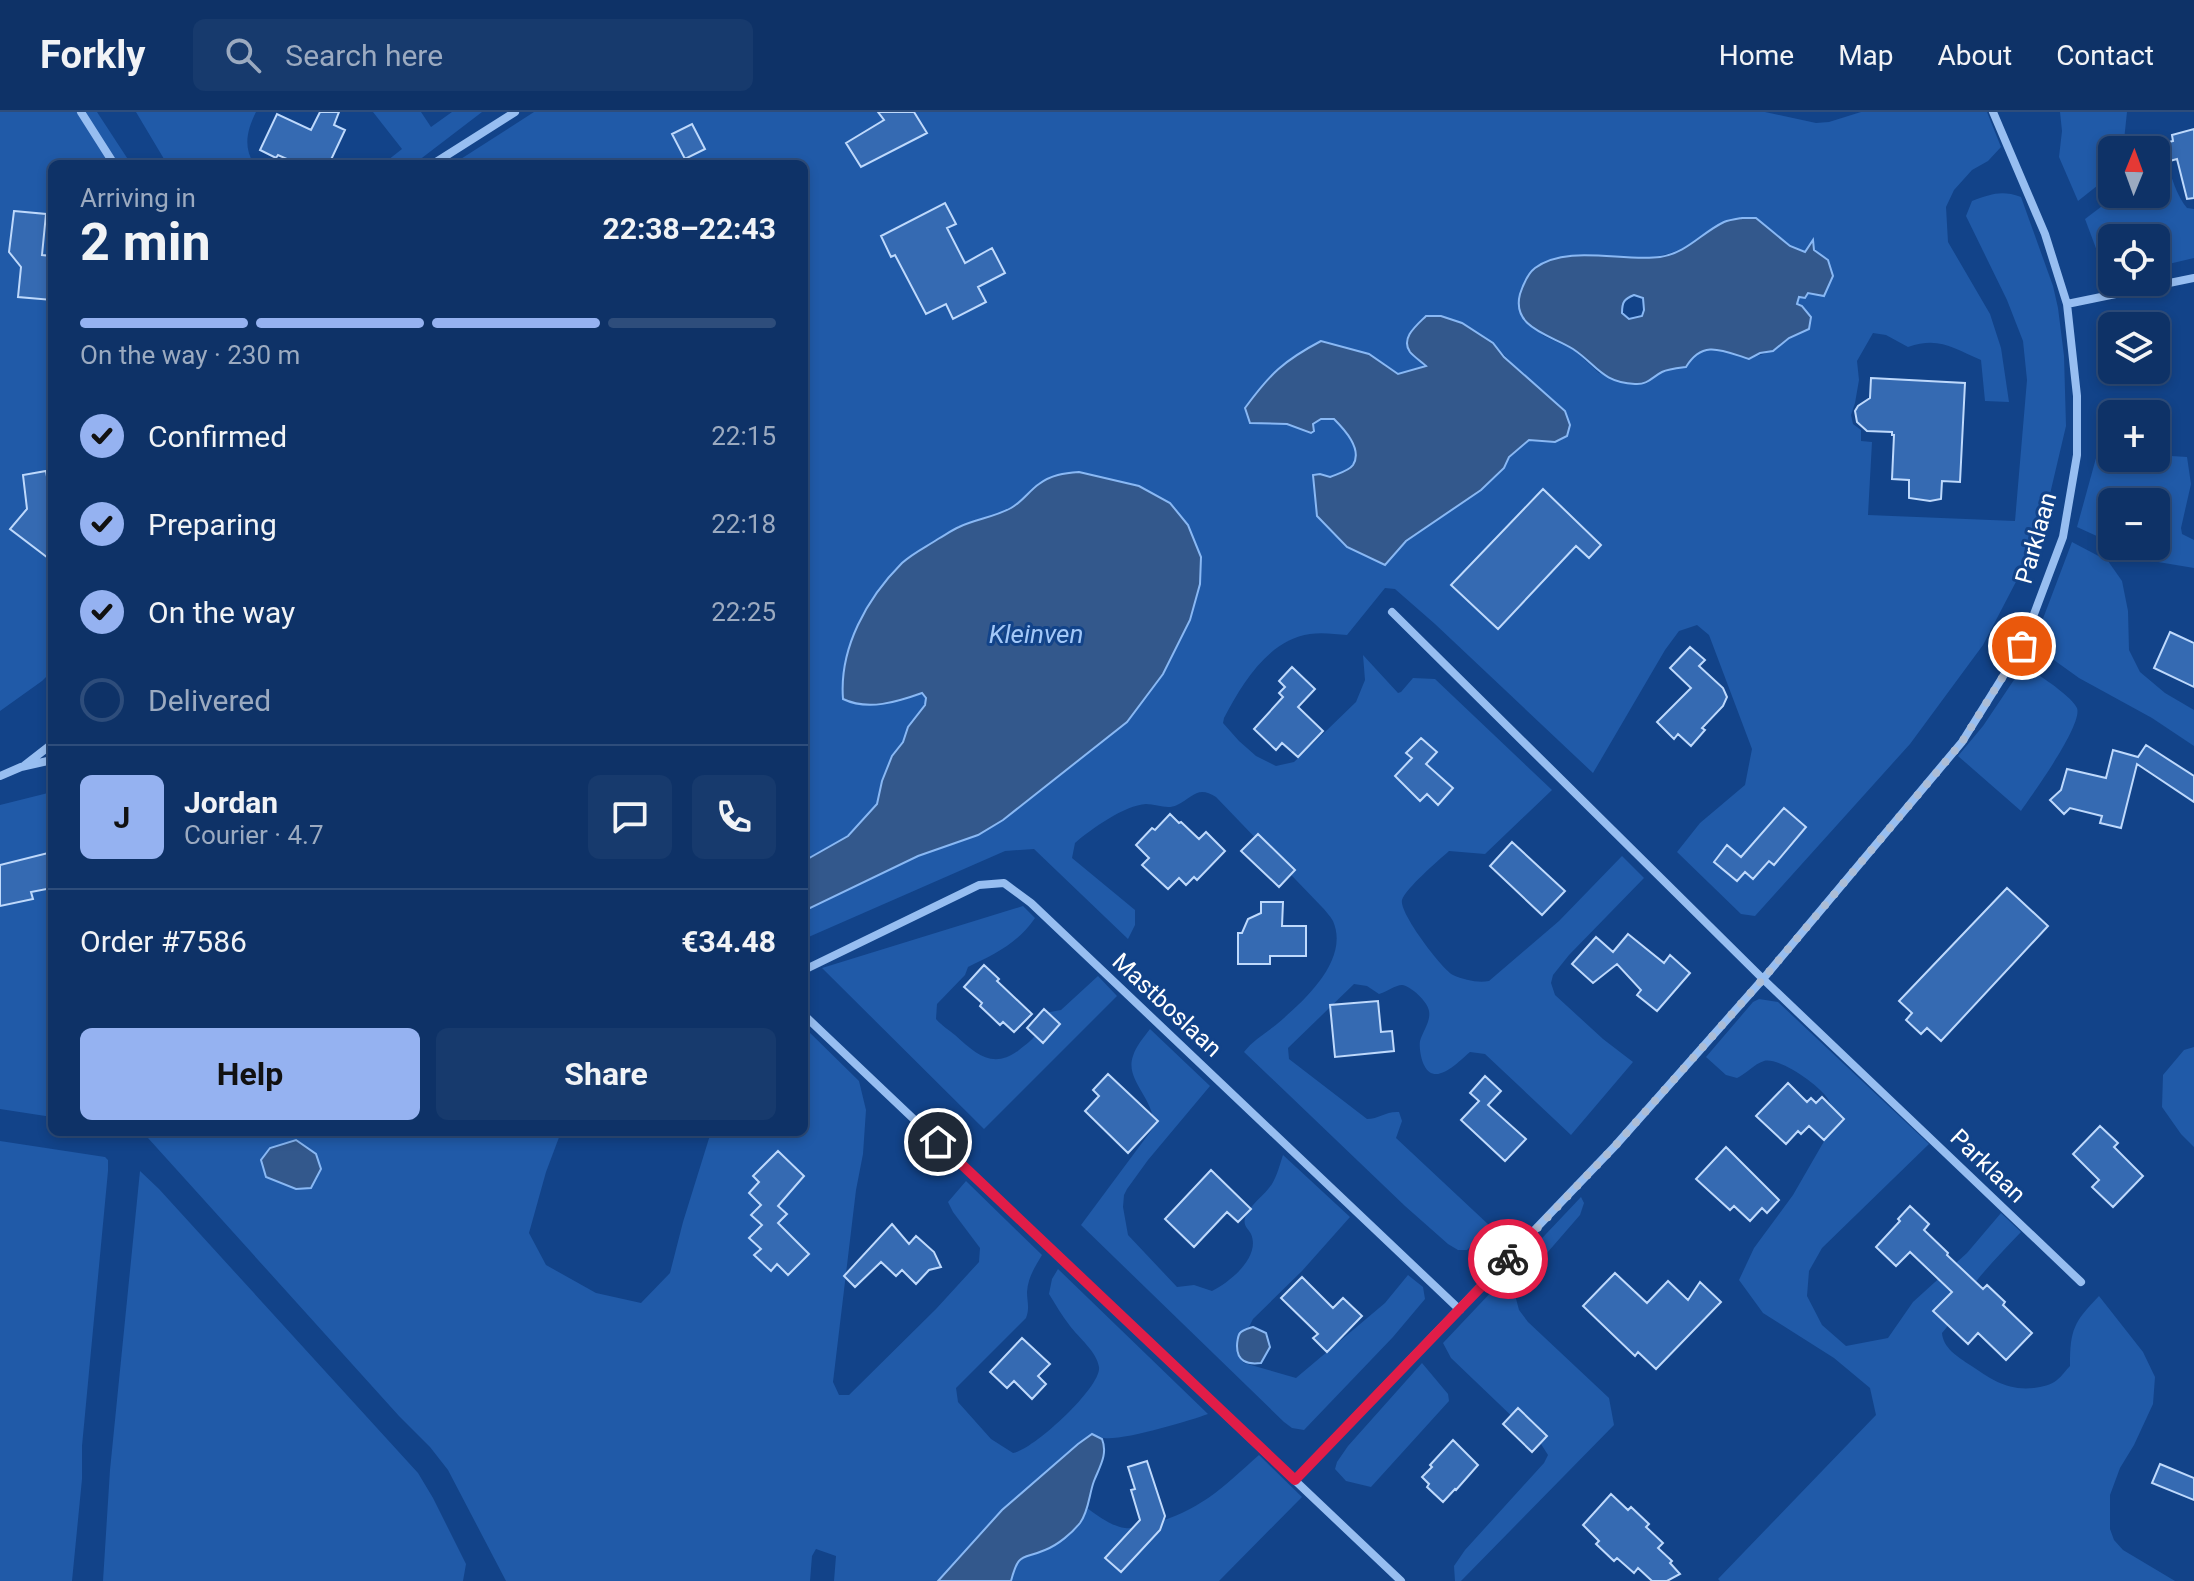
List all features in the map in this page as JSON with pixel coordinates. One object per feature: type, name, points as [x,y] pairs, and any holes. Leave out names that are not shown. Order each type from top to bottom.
[{"type":"street","points":[[81,112],[111,160]]},
{"type":"street","points":[[439,160],[515,112]]},
{"type":"street","name":"Parklaan","points":[[1295,1480],[1615,1146],[1763,979],[1962,742],[2022,646],[2063,537],[2077,455],[2077,396],[2067,304],[2045,234],[1993,112]]},
{"type":"street","points":[[2067,304],[2194,278]]},
{"type":"street","name":"Parklaan","points":[[1392,612],[1763,979],[2081,1282]]},
{"type":"street","points":[[21,767],[48,747]]},
{"type":"street","points":[[0,776],[48,761]]},
{"type":"street","name":"Mastboslaan","points":[[808,968],[979,885],[1004,883],[1031,903],[1460,1310]]},
{"type":"street","points":[[808,1019],[1401,1581]]},
{"type":"shaded area","points":[[0,112],[97,112],[128,160],[48,160],[48,675],[0,711]]},
{"type":"shaded area","points":[[136,112],[256,112],[248,138],[248,151],[252,160],[165,160]]},
{"type":"shaded area","points":[[373,112],[421,112],[431,127],[452,112],[482,112],[419,160],[388,160],[402,149]]},
{"type":"shaded area","points":[[534,112],[1765,112],[1816,123],[1861,112],[1987,112],[2001,147],[1988,161],[1972,170],[1954,190],[1946,207],[1948,242],[1990,314],[2001,348],[2009,402],[1985,401],[1981,360],[1946,345],[1929,343],[1908,347],[1886,335],[1873,333],[1857,361],[1859,380],[1851,415],[1853,424],[1861,430],[1861,441],[1872,442],[1868,515],[2015,521],[2027,380],[2023,341],[2007,300],[1966,216],[1972,201],[1985,196],[2008,194],[2021,197],[2053,286],[2064,356],[2066,426],[2050,494],[2031,553],[1983,645],[1910,744],[1755,916],[1741,914],[1677,852],[1700,823],[1745,785],[1752,749],[1709,635],[1697,625],[1679,631],[1665,650],[1593,773],[1395,589],[1385,588],[1347,635],[1315,633],[1295,638],[1269,654],[1248,678],[1224,718],[1223,723],[1256,756],[1276,766],[1294,762],[1356,702],[1365,680],[1363,655],[1398,693],[1413,678],[1435,679],[1552,790],[1485,854],[1449,851],[1423,874],[1402,900],[1414,928],[1453,975],[1471,981],[1489,981],[1559,921],[1622,856],[1644,878],[1553,975],[1551,983],[1555,995],[1633,1062],[1571,1135],[1485,1054],[1470,1052],[1447,1070],[1434,1074],[1429,1071],[1422,1060],[1420,1044],[1428,1022],[1428,1007],[1406,986],[1397,986],[1379,994],[1367,986],[1354,984],[1288,1048],[1289,1059],[1367,1119],[1399,1112],[1402,1121],[1396,1138],[1490,1226],[1467,1250],[1458,1250],[1448,1244],[1405,1206],[1244,1052],[1311,992],[1330,965],[1337,936],[1333,921],[1324,909],[1210,794],[1200,792],[1173,806],[1138,805],[1099,825],[1075,843],[1072,858],[1135,910],[1135,925],[1128,939],[1034,849],[1005,851],[808,937],[808,909],[918,856],[978,835],[1003,820],[1127,722],[1163,674],[1190,620],[1188,525],[1170,503],[1139,486],[1079,472],[1037,485],[1013,507],[992,517],[898,702],[923,693],[925,704],[892,756],[877,804],[848,836],[808,859],[808,160],[459,160]],"holes":[[[1724,222],[1777,234],[1790,246],[1806,253],[1812,242],[1820,256],[1796,304],[1799,334],[1772,351],[1749,359],[1706,350],[1692,358],[1685,367],[1662,371],[1646,384],[1599,373],[1574,350],[1544,336],[1523,320],[1645,258],[1668,254],[1687,246]],[[1493,343],[1521,373],[1560,440],[1529,440],[1509,457],[1504,468],[1481,490],[1406,541],[1385,564],[1320,474],[1329,477],[1353,465],[1356,453],[1347,434],[1335,419],[1321,419],[1313,424],[1315,429],[1311,433],[1287,424],[1391,370],[1398,374]]]},
{"type":"shaded area","points":[[2060,112],[2127,112],[2124,136],[2098,136],[2098,185],[2078,201],[2059,157],[2062,131]]},
{"type":"shaded area","points":[[2170,172],[2181,199],[2187,208],[2194,209],[2194,258],[2170,264],[2170,224],[2098,224],[2098,262],[2085,219],[2100,208],[2170,208]]},
{"type":"shaded area","points":[[2098,451],[2098,472],[2170,472],[2170,456],[2187,457],[2191,484],[2181,528],[2182,534],[2194,540],[2194,568],[2146,560],[2170,560],[2170,488],[2098,488],[2098,537],[2077,527]]},
{"type":"shaded area","points":[[2072,542],[2098,556],[2098,560],[2108,561],[2122,581],[2128,611],[2129,650],[2140,672],[2165,693],[2194,710],[2194,746],[2152,718],[2079,678],[2033,645]]},
{"type":"shaded area","points":[[2024,665],[2074,703],[2077,717],[2065,744],[2021,811],[1958,756],[1983,726]]},
{"type":"shaded area","points":[[48,793],[48,1116],[0,1109],[0,805]]},
{"type":"shaded area","points":[[1023,906],[1035,918],[1013,941],[968,967],[965,975],[937,1004],[938,1021],[978,1053],[1001,1059],[1029,1042],[1043,1016],[1061,1010],[1098,976],[1117,996],[984,1129],[822,968]]},
{"type":"shaded area","points":[[1759,999],[1778,1002],[1929,1144],[1822,1248],[1809,1271],[1807,1296],[1822,1325],[1846,1346],[1888,1338],[1913,1302],[1967,1253],[2001,1213],[2021,1232],[1985,1270],[1963,1300],[1942,1333],[1945,1343],[1961,1359],[2000,1383],[2016,1388],[2046,1386],[2057,1380],[2070,1366],[2075,1327],[2099,1296],[2143,1352],[2155,1377],[2153,1404],[2120,1468],[2110,1495],[2110,1529],[2123,1550],[2175,1581],[1718,1579],[1876,1415],[1870,1388],[1834,1358],[1763,1313],[1739,1280],[1754,1248],[1793,1195],[1834,1124],[1832,1108],[1824,1093],[1780,1063],[1764,1061],[1737,1078],[1726,1075],[1706,1057],[1753,1002]]},
{"type":"shaded area","points":[[1150,1029],[1210,1086],[1148,1160],[1124,1195],[1128,1235],[1177,1287],[1194,1285],[1212,1291],[1242,1268],[1253,1243],[1245,1218],[1272,1184],[1283,1155],[1350,1217],[1302,1271],[1253,1319],[1248,1329],[1241,1332],[1239,1357],[1244,1363],[1296,1378],[1385,1303],[1408,1275],[1423,1287],[1425,1299],[1304,1430],[1292,1428],[1284,1422],[1081,1225],[1153,1128],[1150,1108],[1131,1065],[1136,1049]]},
{"type":"shaded area","points":[[808,1031],[859,1081],[866,1110],[833,1382],[839,1395],[849,1395],[979,1262],[980,1248],[948,1202],[966,1181],[1042,1255],[1029,1282],[1026,1318],[956,1388],[958,1402],[991,1439],[1013,1453],[1022,1450],[1064,1417],[1090,1389],[1097,1376],[1099,1367],[1095,1356],[1049,1294],[1058,1269],[1208,1414],[1125,1436],[1104,1438],[1092,1435],[1002,1510],[938,1581],[834,1581],[836,1556],[816,1549],[812,1556],[810,1581],[506,1581],[448,1470],[430,1447],[148,1138],[142,1136],[560,1136],[529,1233],[546,1265],[596,1293],[641,1303],[670,1273],[710,1136],[808,1136]]},
{"type":"shaded area","points":[[2194,1047],[2194,1147],[2162,1107],[2163,1075],[2184,1050]]},
{"type":"shaded area","points":[[0,1141],[105,1157],[108,1160],[72,1581],[0,1581]]},
{"type":"shaded area","points":[[140,1171],[418,1473],[466,1564],[463,1581],[103,1581],[110,1470]]},
{"type":"shaded area","points":[[1581,1197],[1584,1203],[1580,1215],[1514,1291],[1519,1310],[1528,1322],[1609,1398],[1614,1425],[1461,1581],[1455,1581],[1454,1566],[1465,1550],[1548,1455],[1541,1444],[1451,1358],[1443,1343]]},
{"type":"shaded area","points":[[1422,1363],[1448,1394],[1449,1401],[1371,1487],[1346,1481],[1335,1469],[1337,1462]]},
{"type":"shaded area","points":[[1259,1455],[1302,1497],[1219,1581],[1011,1581],[1022,1558],[1045,1551],[1081,1522],[1087,1508],[1110,1523],[1125,1528],[1167,1519],[1209,1497]]},
{"type":"water","points":[[1740,218],[1756,218],[1790,246],[1805,252],[1813,240],[1814,250],[1828,260],[1833,276],[1824,296],[1808,293],[1805,298],[1799,297],[1797,304],[1811,317],[1809,329],[1789,338],[1773,351],[1749,359],[1707,350],[1699,353],[1686,367],[1664,371],[1643,383],[1624,383],[1607,376],[1573,349],[1535,329],[1521,315],[1520,294],[1526,280],[1535,268],[1548,261],[1579,255],[1645,258],[1670,255],[1716,226]],"holes":[[[1634,295],[1643,298],[1642,316],[1629,319],[1622,313],[1623,304],[1628,298]]]},
{"type":"water","points":[[1426,316],[1441,316],[1462,323],[1493,343],[1504,357],[1565,411],[1570,425],[1567,436],[1555,442],[1529,440],[1509,457],[1504,468],[1481,490],[1406,541],[1385,565],[1347,547],[1317,516],[1313,475],[1330,477],[1351,467],[1355,459],[1354,446],[1343,428],[1334,419],[1321,419],[1313,424],[1314,431],[1311,433],[1287,424],[1250,423],[1245,408],[1278,369],[1321,341],[1369,354],[1398,374],[1426,366],[1410,352],[1407,342],[1411,332]]},
{"type":"water","name":"Kleinven","points":[[1079,472],[1139,486],[1170,503],[1188,525],[1201,557],[1200,584],[1190,620],[1163,674],[1127,722],[1003,820],[978,835],[918,856],[808,909],[808,859],[848,836],[877,804],[892,756],[925,705],[926,698],[922,693],[872,705],[843,699],[846,661],[867,608],[889,577],[915,553],[956,528],[1011,508],[1048,478]]},
{"type":"water","points":[[296,1140],[316,1154],[321,1169],[311,1188],[296,1189],[266,1177],[261,1160],[270,1148]]},
{"type":"water","points":[[1253,1327],[1266,1333],[1270,1347],[1261,1363],[1244,1361],[1237,1351],[1239,1334]]},
{"type":"water","points":[[1092,1434],[1102,1439],[1104,1455],[1085,1513],[1073,1531],[1050,1548],[1022,1558],[1011,1581],[938,1581],[1002,1510]]},
{"type":"building","points":[[320,112],[339,112],[334,125],[345,130],[331,160],[289,160],[260,150],[277,114],[311,130]]},
{"type":"building","points":[[878,112],[914,112],[927,133],[861,167],[846,143],[884,120]]},
{"type":"building","points":[[692,124],[705,149],[685,159],[672,134]]},
{"type":"building","points":[[2194,129],[2194,198],[2187,199],[2177,159],[2170,161],[2172,135]]},
{"type":"building","points":[[945,203],[956,224],[947,228],[965,263],[992,248],[1005,273],[978,287],[986,302],[953,319],[946,304],[926,314],[895,255],[891,257],[881,236]]},
{"type":"building","points":[[14,211],[46,214],[42,255],[48,256],[48,300],[18,297],[21,267],[9,252]]},
{"type":"building","points":[[1871,378],[1965,383],[1960,482],[1942,481],[1941,499],[1909,498],[1909,480],[1892,479],[1892,432],[1867,431],[1857,422],[1855,411],[1870,398]]},
{"type":"building","points":[[46,471],[48,558],[10,529],[27,509],[23,475]]},
{"type":"building","points":[[1543,489],[1601,545],[1589,558],[1576,546],[1498,629],[1451,585]]},
{"type":"building","points":[[2170,632],[2194,643],[2194,687],[2154,668]]},
{"type":"building","points":[[1690,647],[1705,660],[1699,666],[1723,688],[1727,697],[1691,746],[1678,734],[1674,739],[1657,722],[1691,688],[1670,668]]},
{"type":"building","points":[[1292,667],[1315,689],[1298,707],[1323,731],[1298,757],[1282,743],[1276,750],[1254,729],[1283,697],[1279,693],[1285,687],[1279,681]]},
{"type":"building","points":[[1421,738],[1437,752],[1426,764],[1453,788],[1438,805],[1427,794],[1420,801],[1395,776],[1412,758],[1406,753]]},
{"type":"building","points":[[2146,745],[2194,776],[2194,802],[2137,764],[2121,828],[2100,823],[2102,816],[2070,808],[2064,814],[2050,800],[2061,790],[2067,769],[2106,778],[2113,750],[2138,757]]},
{"type":"building","points":[[1784,808],[1806,827],[1774,865],[1769,861],[1753,879],[1745,872],[1737,881],[1714,862],[1727,845],[1741,857]]},
{"type":"building","points":[[1170,814],[1199,839],[1206,832],[1225,851],[1197,880],[1194,877],[1186,885],[1179,878],[1168,889],[1142,865],[1149,858],[1136,845]]},
{"type":"building","points":[[1258,834],[1295,870],[1279,887],[1241,851]]},
{"type":"building","points":[[1512,842],[1565,891],[1542,915],[1490,866]]},
{"type":"building","points":[[48,853],[48,889],[31,892],[33,899],[0,906],[0,865]]},
{"type":"building","points":[[2007,888],[2048,926],[1941,1041],[1927,1028],[1921,1034],[1906,1020],[1912,1013],[1899,1001]]},
{"type":"building","points":[[1261,902],[1283,902],[1282,926],[1306,926],[1306,956],[1270,956],[1270,964],[1238,964],[1238,933],[1242,933],[1248,919],[1261,913]]},
{"type":"building","points":[[1628,934],[1664,963],[1670,955],[1690,973],[1657,1011],[1637,995],[1641,990],[1617,964],[1593,983],[1572,964],[1596,937],[1613,952]]},
{"type":"building","points":[[984,965],[1032,1014],[1014,1032],[1003,1022],[1000,1025],[964,987]]},
{"type":"building","points":[[1378,1001],[1381,1032],[1392,1031],[1394,1051],[1335,1057],[1330,1005]]},
{"type":"building","points":[[1044,1009],[1060,1024],[1043,1043],[1027,1028]]},
{"type":"building","points":[[1108,1074],[1158,1121],[1128,1153],[1085,1111],[1099,1096],[1093,1090]]},
{"type":"building","points":[[1485,1076],[1501,1091],[1488,1105],[1526,1139],[1505,1161],[1461,1120],[1479,1101],[1470,1093]]},
{"type":"building","points":[[1788,1083],[1807,1102],[1811,1098],[1816,1103],[1822,1097],[1844,1119],[1824,1140],[1809,1126],[1801,1134],[1798,1131],[1786,1144],[1756,1116]]},
{"type":"building","points":[[2100,1126],[2118,1143],[2114,1147],[2143,1176],[2113,1207],[2092,1187],[2099,1180],[2073,1154]]},
{"type":"building","points":[[1726,1147],[1779,1200],[1767,1213],[1762,1208],[1750,1221],[1734,1206],[1730,1210],[1696,1179]]},
{"type":"building","points":[[778,1151],[804,1176],[778,1206],[787,1214],[778,1223],[809,1254],[788,1275],[777,1264],[771,1271],[754,1255],[761,1249],[749,1238],[762,1225],[751,1215],[761,1205],[749,1193],[759,1182],[753,1176]]},
{"type":"building","points":[[1211,1170],[1251,1209],[1238,1222],[1227,1212],[1194,1247],[1165,1219]]},
{"type":"building","points":[[1910,1206],[1929,1224],[1924,1230],[1947,1255],[1983,1289],[1987,1285],[2032,1333],[2006,1360],[1978,1333],[1968,1344],[1933,1311],[1952,1292],[1910,1252],[1896,1266],[1876,1247]]},
{"type":"building","points":[[892,1224],[909,1244],[916,1236],[934,1252],[941,1267],[929,1270],[916,1284],[902,1270],[896,1276],[881,1262],[855,1287],[844,1276]]},
{"type":"building","points":[[1615,1273],[1647,1303],[1668,1281],[1688,1300],[1700,1282],[1721,1302],[1656,1369],[1638,1352],[1635,1356],[1583,1306]]},
{"type":"building","points":[[1302,1277],[1333,1308],[1343,1298],[1362,1316],[1327,1352],[1313,1338],[1318,1334],[1281,1298]]},
{"type":"building","points":[[1022,1338],[1050,1364],[1038,1376],[1046,1384],[1032,1399],[1014,1381],[1007,1388],[990,1372]]},
{"type":"building","points":[[1518,1408],[1547,1436],[1532,1452],[1503,1424]]},
{"type":"building","points":[[1453,1440],[1478,1465],[1443,1502],[1427,1487],[1429,1484],[1422,1477]]},
{"type":"building","points":[[1147,1461],[1165,1516],[1160,1530],[1121,1572],[1105,1558],[1140,1520],[1128,1467]]},
{"type":"building","points":[[2160,1464],[2194,1478],[2194,1500],[2152,1483]]},
{"type":"building","points":[[1611,1494],[1649,1524],[1646,1527],[1663,1543],[1658,1548],[1680,1574],[1667,1581],[1652,1581],[1638,1568],[1634,1573],[1617,1558],[1614,1561],[1596,1544],[1599,1541],[1583,1525]]},
{"type":"way so far","points":[[1508,1259],[1615,1146],[1763,979],[1942,766],[1962,742],[2022,646]]},
{"type":"route","points":[[938,1142],[1295,1480],[1508,1259]]}]
